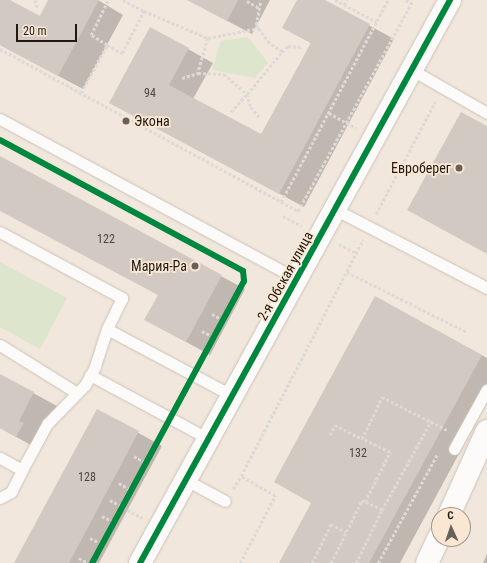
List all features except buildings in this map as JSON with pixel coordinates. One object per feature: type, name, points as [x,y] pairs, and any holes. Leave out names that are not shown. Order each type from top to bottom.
[{"type":"street","name":"2-я Обская улица","points":[[140,563],[336,210],[450,0]]},
{"type":"street","points":[[453,507],[487,431]]},
{"type":"street","points":[[427,563],[434,547]]},
{"type":"lane","points":[[412,70],[487,113]]},
{"type":"lane","points":[[0,119],[297,279]]},
{"type":"lane","points":[[336,210],[487,288]]},
{"type":"lane","points":[[0,232],[120,296],[121,302],[107,329],[95,367],[77,393],[47,424],[11,492],[0,498]]},
{"type":"lane","points":[[107,329],[233,396]]},
{"type":"lane","points":[[0,345],[77,393]]},
{"type":"lane","points":[[90,375],[209,439]]},
{"type":"lane","points":[[454,449],[487,389]]},
{"type":"lane","points":[[0,458],[22,470]]},
{"type":"lane","points":[[186,480],[225,501]]},
{"type":"path","points":[[35,0],[38,8]]},
{"type":"path","points":[[108,0],[91,35],[122,53],[144,11]]},
{"type":"path","points":[[123,0],[128,1],[144,11],[208,38],[259,28]]},
{"type":"path","points":[[261,0],[256,25],[269,43],[282,52]]},
{"type":"path","points":[[335,0],[377,22]]},
{"type":"path","points":[[344,5],[347,0]]},
{"type":"path","points":[[282,202],[388,0]]},
{"type":"path","points":[[0,49],[298,211],[412,1],[406,0]]},
{"type":"path","points":[[247,1],[260,8]]},
{"type":"path","points":[[198,73],[208,38]]},
{"type":"path","points":[[81,93],[107,45]]},
{"type":"path","points":[[231,112],[288,46],[302,47]]},
{"type":"path","points":[[182,78],[198,73],[224,74],[247,94],[251,107],[259,117]]},
{"type":"path","points":[[225,501],[241,476],[443,87]]},
{"type":"path","points":[[329,113],[375,138]]},
{"type":"path","points":[[0,140],[244,274]]},
{"type":"path","points":[[347,272],[467,332]]},
{"type":"path","points":[[210,344],[227,313]]},
{"type":"path","points":[[212,314],[219,328]]},
{"type":"path","points":[[202,331],[219,328]]},
{"type":"path","points":[[362,438],[382,397],[447,428]]},
{"type":"path","points":[[356,563],[382,510],[431,420]]},
{"type":"path","points":[[330,435],[335,425],[390,452],[366,502]]},
{"type":"path","points":[[378,563],[440,450]]},
{"type":"path","points":[[134,456],[146,462]]},
{"type":"path","points":[[142,469],[150,456]]},
{"type":"path","points":[[240,563],[275,496],[241,476]]},
{"type":"path","points":[[119,483],[121,509]]},
{"type":"path","points":[[102,516],[121,509],[135,483]]},
{"type":"path","points":[[110,500],[121,509],[160,528]]},
{"type":"path","points":[[331,563],[362,500],[382,510]]},
{"type":"path","points":[[312,563],[331,524],[346,532]]},
{"type":"path","points":[[90,538],[103,542],[98,550]]},
{"type":"path","points":[[92,563],[95,557]]},
{"type":"path","points":[[79,558],[88,563]]},
{"type":"green space","points":[[248,37],[268,63],[255,78],[212,70],[221,41]]},
{"type":"green space","points":[[0,262],[67,298],[40,349],[0,327]]},
{"type":"cycle path","points":[[140,563],[450,0]]},
{"type":"cycle path","points":[[0,140],[243,271],[244,281],[92,563]]},
{"type":"place","name":"Экона","points":[[126,121]]},
{"type":"place","name":"Евроберег","points":[[459,168]]},
{"type":"place","name":"Мария-Ра","points":[[195,266]]}]
